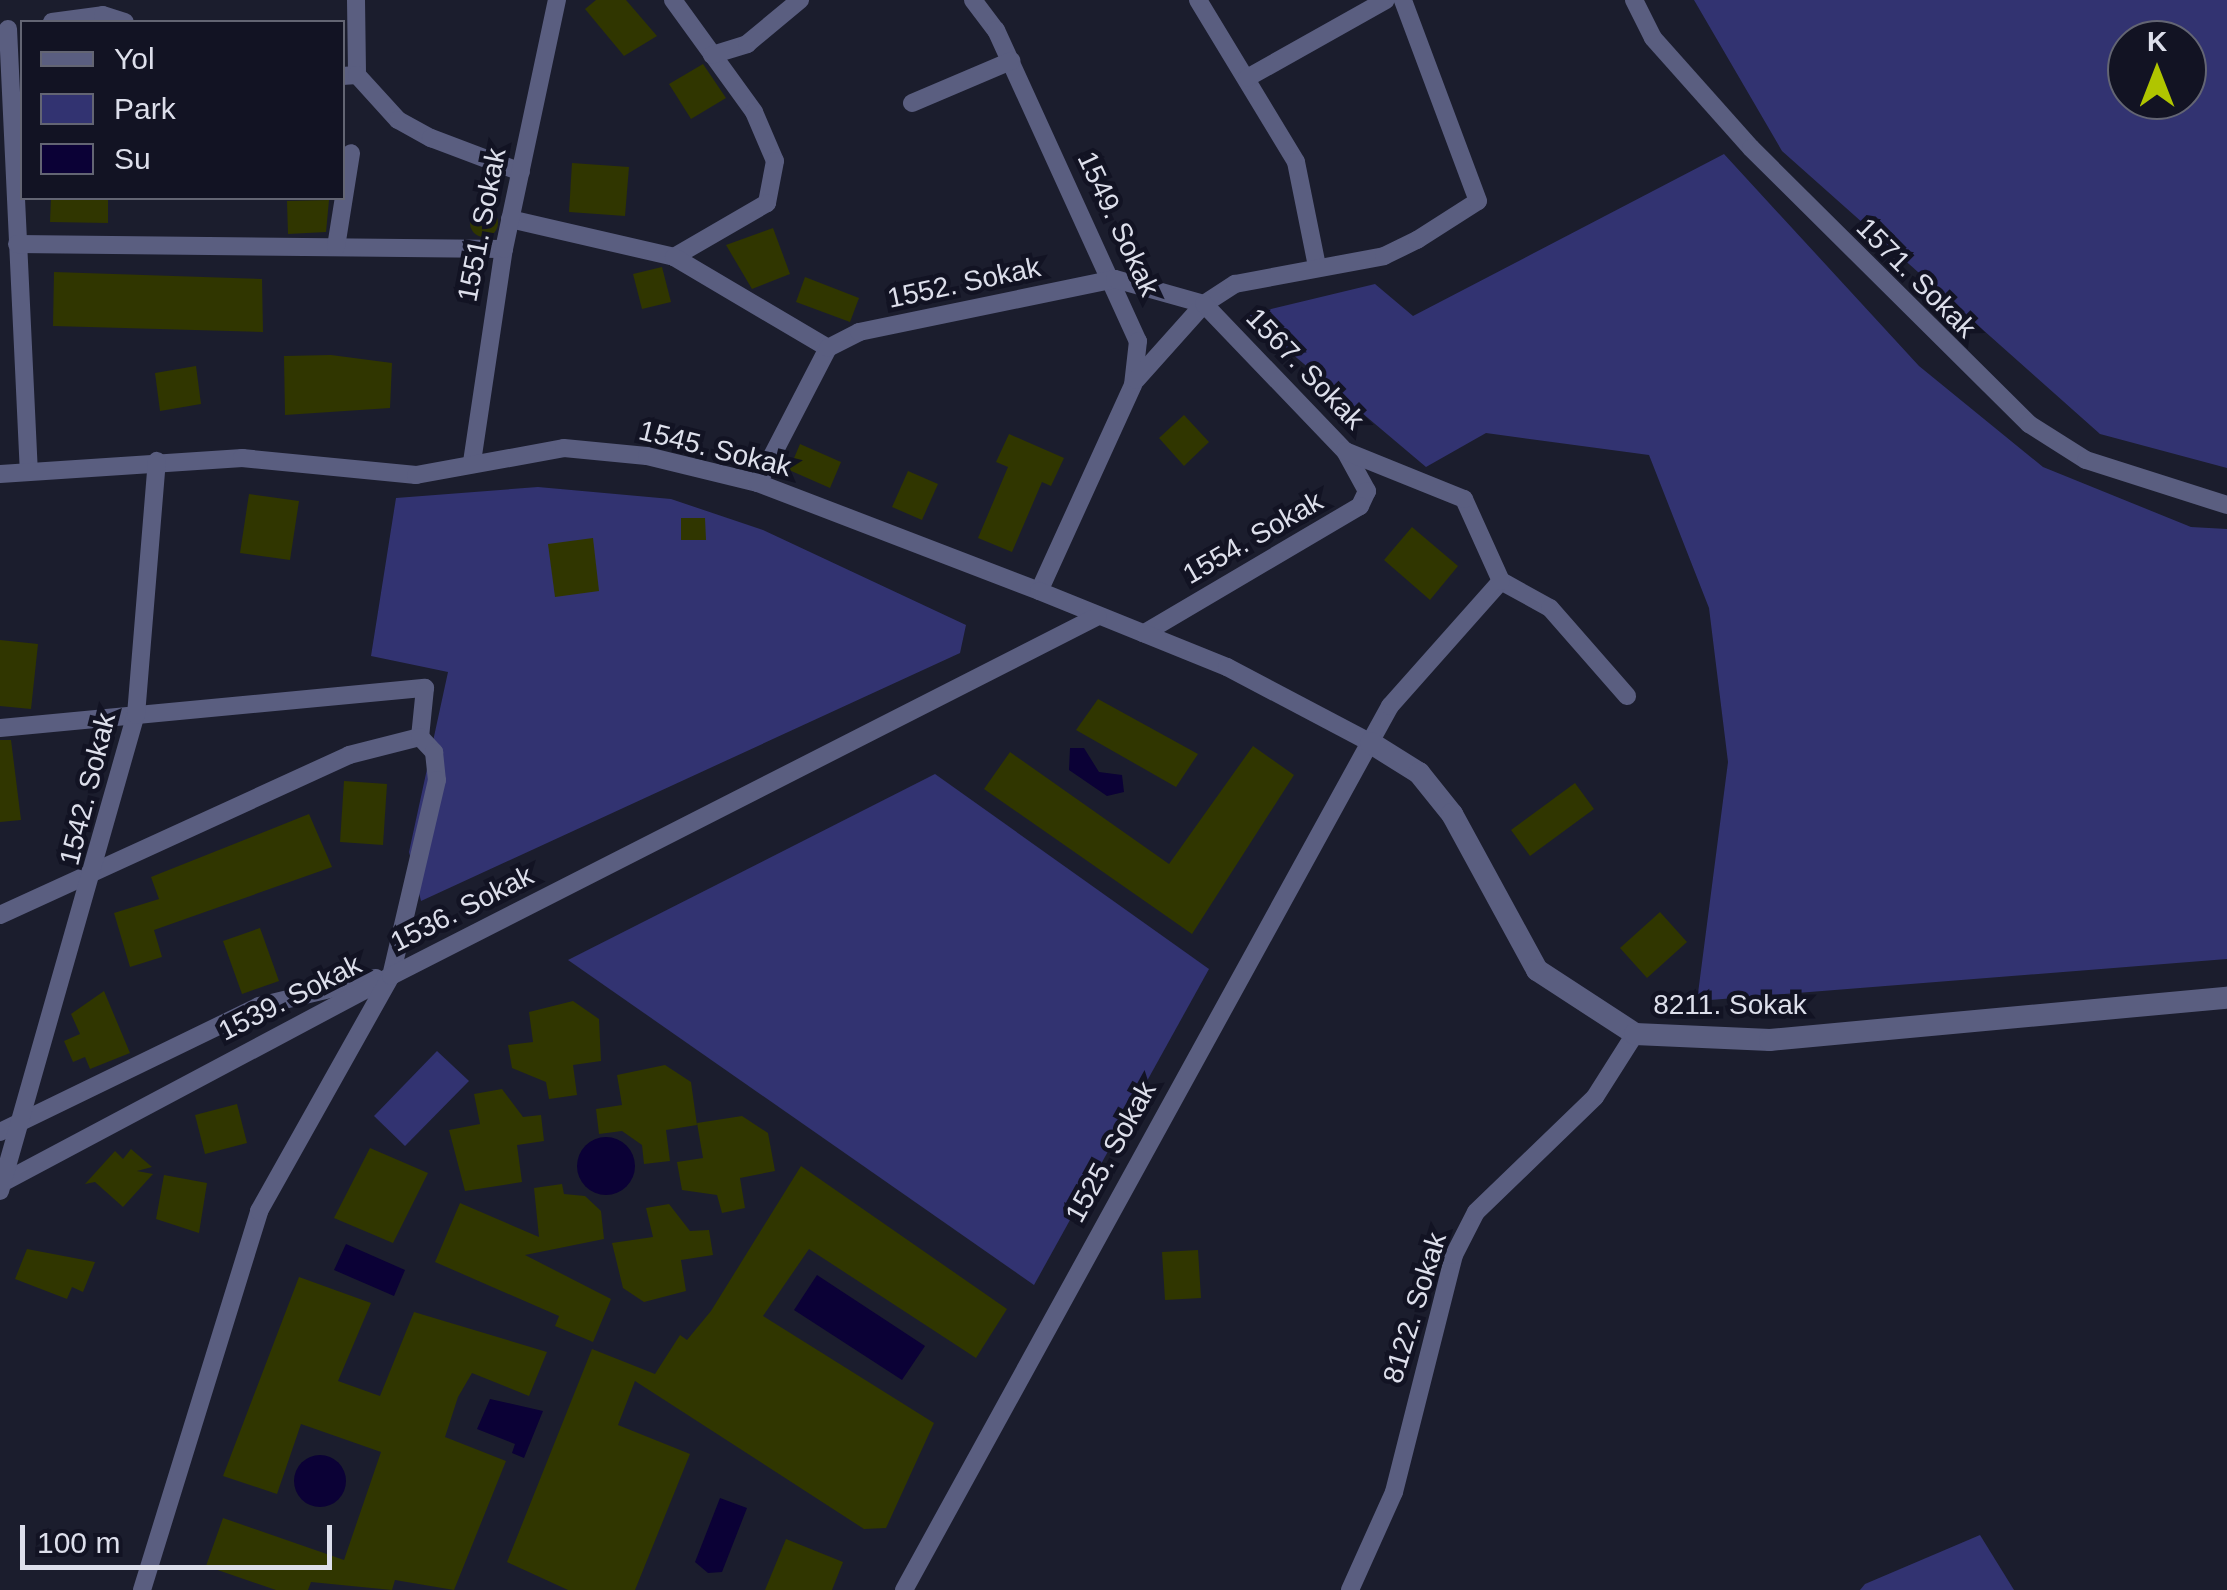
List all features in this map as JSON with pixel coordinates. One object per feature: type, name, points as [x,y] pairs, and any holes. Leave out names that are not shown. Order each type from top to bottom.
[{"type":"street","points":[[356,0],[350,76],[398,120],[521,172]]},
{"type":"street","name":"1551. Sokak","points":[[472,462],[504,248],[557,0]]},
{"type":"street","points":[[673,0],[754,112],[772,175],[767,203],[674,257]]},
{"type":"street","points":[[712,55],[748,44],[800,0]]},
{"type":"street","name":"1549. Sokak","points":[[973,0],[1011,61],[1115,280],[1138,341],[1133,384],[1039,591]]},
{"type":"street","points":[[1198,0],[1296,162],[1317,266]]},
{"type":"street","points":[[1246,78],[1386,0]]},
{"type":"street","points":[[1133,384],[1204,304],[1234,284],[1384,256],[1478,201],[1404,0]]},
{"type":"street","name":"1571. Sokak","points":[[1634,0],[1653,38],[1751,148],[2030,424],[2086,460],[2227,506]]},
{"type":"street","points":[[67,20],[103,15],[119,20]]},
{"type":"street","points":[[10,29],[29,472]]},
{"type":"street","points":[[912,103],[1011,61]]},
{"type":"street","points":[[345,191],[351,153]]},
{"type":"street","points":[[336,247],[344,200]]},
{"type":"street","points":[[510,218],[674,257],[828,348],[758,483]]},
{"type":"street","points":[[18,244],[504,248]]},
{"type":"street","points":[[1115,280],[1204,304]]},
{"type":"street","name":"1552. Sokak","points":[[828,348],[859,332],[1115,280]]},
{"type":"street","name":"1567. Sokak","points":[[1204,304],[1364,474]]},
{"type":"street","name":"1545. Sokak","points":[[0,474],[242,458],[416,475],[564,448],[758,483],[1144,633],[1371,743]]},
{"type":"street","points":[[1345,450],[1464,499],[1501,581],[1550,608],[1626,696]]},
{"type":"street","name":"1542. Sokak","points":[[1,1186],[98,867],[136,715],[157,462]]},
{"type":"street","name":"1554. Sokak","points":[[1144,633],[1360,506],[1364,474]]},
{"type":"street","name":"1525. Sokak","points":[[904,1590],[1390,706],[1501,581]]},
{"type":"street","name":"1536. Sokak","points":[[142,1590],[259,1210],[391,976],[1098,616]]},
{"type":"street","points":[[0,728],[424,688],[420,736],[434,752],[438,780],[391,976]]},
{"type":"street","points":[[0,914],[349,754],[420,736]]},
{"type":"street","name":"8211. Sokak","points":[[1371,743],[1419,773],[1452,814],[1537,970],[1635,1034],[1770,1040],[2227,998]]},
{"type":"street","name":"1539. Sokak","points":[[0,1132],[259,1006],[309,987],[391,976]]},
{"type":"street","name":"1539. Sokak","points":[[1,1186],[391,976]]},
{"type":"street","name":"8122. Sokak","points":[[1350,1590],[1394,1492],[1454,1255],[1476,1212],[1595,1096],[1635,1034]]},
{"type":"green space","points":[[1694,0],[2227,0],[2227,468],[2100,434],[1782,151]]},
{"type":"green space","points":[[1724,154],[1919,366],[2043,467],[2191,527],[2227,529],[2227,959],[1697,1001],[1728,762],[1709,608],[1649,455],[1486,433],[1426,467],[1246,315],[1375,284],[1413,316]]},
{"type":"green space","points":[[538,487],[671,499],[763,530],[966,625],[960,653],[421,901],[409,852],[448,672],[371,656],[396,498]]},
{"type":"green space","points":[[935,774],[1209,969],[1034,1285],[568,960]]},
{"type":"green space","points":[[437,1051],[469,1081],[405,1146],[374,1116]]},
{"type":"green space","points":[[1980,1535],[2014,1590],[1860,1590],[1865,1584]]},
{"type":"water","points":[[1070,748],[1084,748],[1099,772],[1122,775],[1124,792],[1107,796],[1069,770]]},
{"type":"water","points":[[606,1137],[627,1145],[635,1166],[627,1187],[606,1195],[585,1187],[577,1166],[585,1145]]},
{"type":"water","points":[[346,1244],[405,1270],[394,1296],[334,1270]]},
{"type":"water","points":[[817,1275],[925,1346],[902,1380],[794,1310]]},
{"type":"water","points":[[490,1399],[543,1411],[524,1458],[512,1453],[515,1444],[477,1429]]},
{"type":"water","points":[[320,1455],[338,1463],[346,1481],[338,1499],[320,1507],[302,1499],[294,1481],[302,1463]]},
{"type":"water","points":[[720,1498],[747,1508],[722,1572],[708,1573],[695,1562]]},
{"type":"building","points":[[596,0],[626,0],[657,36],[624,56],[585,9]]},
{"type":"building","points":[[703,64],[726,98],[691,119],[669,84]]},
{"type":"building","points":[[572,163],[629,167],[625,216],[569,212]]},
{"type":"building","points":[[51,200],[108,200],[108,223],[50,222]]},
{"type":"building","points":[[329,200],[326,232],[288,234],[287,201]]},
{"type":"building","points":[[484,209],[494,213],[498,223],[494,233],[484,237],[474,233],[470,223],[474,213]]},
{"type":"building","points":[[773,228],[790,274],[752,289],[726,245]]},
{"type":"building","points":[[662,267],[671,302],[642,309],[633,274]]},
{"type":"building","points":[[54,272],[262,279],[263,332],[53,326]]},
{"type":"building","points":[[805,277],[859,298],[850,322],[796,302]]},
{"type":"building","points":[[331,355],[392,363],[390,408],[285,415],[284,356]]},
{"type":"building","points":[[196,366],[201,404],[160,411],[155,373]]},
{"type":"building","points":[[1184,415],[1209,442],[1184,466],[1159,438]]},
{"type":"building","points":[[1009,434],[1064,458],[1051,486],[1042,482],[1012,552],[978,538],[1008,467],[996,462]]},
{"type":"building","points":[[800,444],[841,462],[830,488],[789,470]]},
{"type":"building","points":[[908,471],[938,484],[922,520],[892,507]]},
{"type":"building","points":[[249,494],[299,501],[290,560],[240,553]]},
{"type":"building","points":[[681,518],[705,518],[706,540],[681,540]]},
{"type":"building","points":[[1412,527],[1458,566],[1430,600],[1384,560]]},
{"type":"building","points":[[593,538],[599,591],[555,597],[548,544]]},
{"type":"building","points":[[0,640],[38,644],[31,709],[0,706]]},
{"type":"building","points":[[1098,699],[1198,754],[1176,787],[1076,730]]},
{"type":"building","points":[[0,740],[11,740],[21,820],[0,822]]},
{"type":"building","points":[[1253,746],[1294,775],[1192,934],[984,789],[1010,752],[1169,864]]},
{"type":"building","points":[[344,781],[387,784],[383,845],[340,842]]},
{"type":"building","points":[[1575,783],[1594,809],[1530,856],[1511,830]]},
{"type":"building","points":[[309,814],[332,867],[154,930],[162,957],[130,967],[114,913],[159,899],[151,877]]},
{"type":"building","points":[[1660,912],[1687,942],[1647,978],[1620,948]]},
{"type":"building","points":[[260,928],[279,981],[242,994],[223,941]]},
{"type":"building","points":[[104,991],[130,1053],[90,1069],[85,1057],[73,1062],[64,1041],[80,1034],[71,1014]]},
{"type":"building","points":[[573,1001],[599,1019],[601,1061],[573,1065],[577,1095],[549,1099],[546,1082],[512,1068],[508,1045],[533,1042],[529,1012]]},
{"type":"building","points":[[665,1065],[691,1082],[697,1125],[666,1130],[670,1161],[644,1164],[642,1145],[622,1131],[599,1134],[596,1109],[622,1105],[617,1075]]},
{"type":"building","points":[[502,1089],[523,1117],[541,1115],[544,1141],[517,1145],[522,1182],[465,1191],[449,1130],[480,1124],[474,1094]]},
{"type":"building","points":[[237,1104],[247,1143],[205,1154],[195,1115]]},
{"type":"building","points":[[742,1116],[768,1133],[775,1171],[740,1178],[745,1208],[722,1213],[717,1195],[682,1190],[677,1162],[703,1158],[697,1123]]},
{"type":"building","points":[[370,1148],[428,1173],[393,1243],[334,1218]]},
{"type":"building","points":[[131,1149],[152,1167],[137,1171],[153,1174],[123,1207],[95,1182],[85,1184],[115,1151],[123,1159]]},
{"type":"building","points":[[801,1166],[1007,1309],[976,1358],[809,1249],[763,1316],[934,1423],[886,1528],[864,1529],[635,1381],[618,1425],[690,1454],[635,1590],[568,1590],[507,1562],[592,1349],[655,1374],[680,1335],[687,1340],[711,1311]]},
{"type":"building","points":[[164,1175],[207,1183],[199,1233],[156,1219]]},
{"type":"building","points":[[562,1184],[564,1194],[585,1196],[601,1211],[604,1239],[525,1255],[611,1299],[593,1342],[555,1326],[559,1316],[435,1262],[460,1203],[539,1237],[534,1188]]},
{"type":"building","points":[[669,1204],[690,1231],[709,1230],[713,1255],[681,1260],[686,1291],[644,1302],[623,1288],[612,1243],[653,1237],[646,1208]]},
{"type":"building","points":[[27,1249],[95,1262],[83,1292],[72,1287],[67,1299],[15,1279]]},
{"type":"building","points":[[1198,1250],[1201,1298],[1165,1300],[1162,1252]]},
{"type":"building","points":[[299,1277],[371,1303],[338,1381],[380,1396],[414,1312],[547,1352],[529,1396],[472,1373],[458,1397],[445,1437],[506,1461],[454,1590],[395,1580],[392,1590],[311,1582],[308,1590],[276,1590],[206,1566],[223,1518],[344,1560],[381,1452],[301,1424],[277,1494],[223,1476]]},
{"type":"building","points":[[786,1539],[843,1562],[832,1590],[765,1590]]}]
